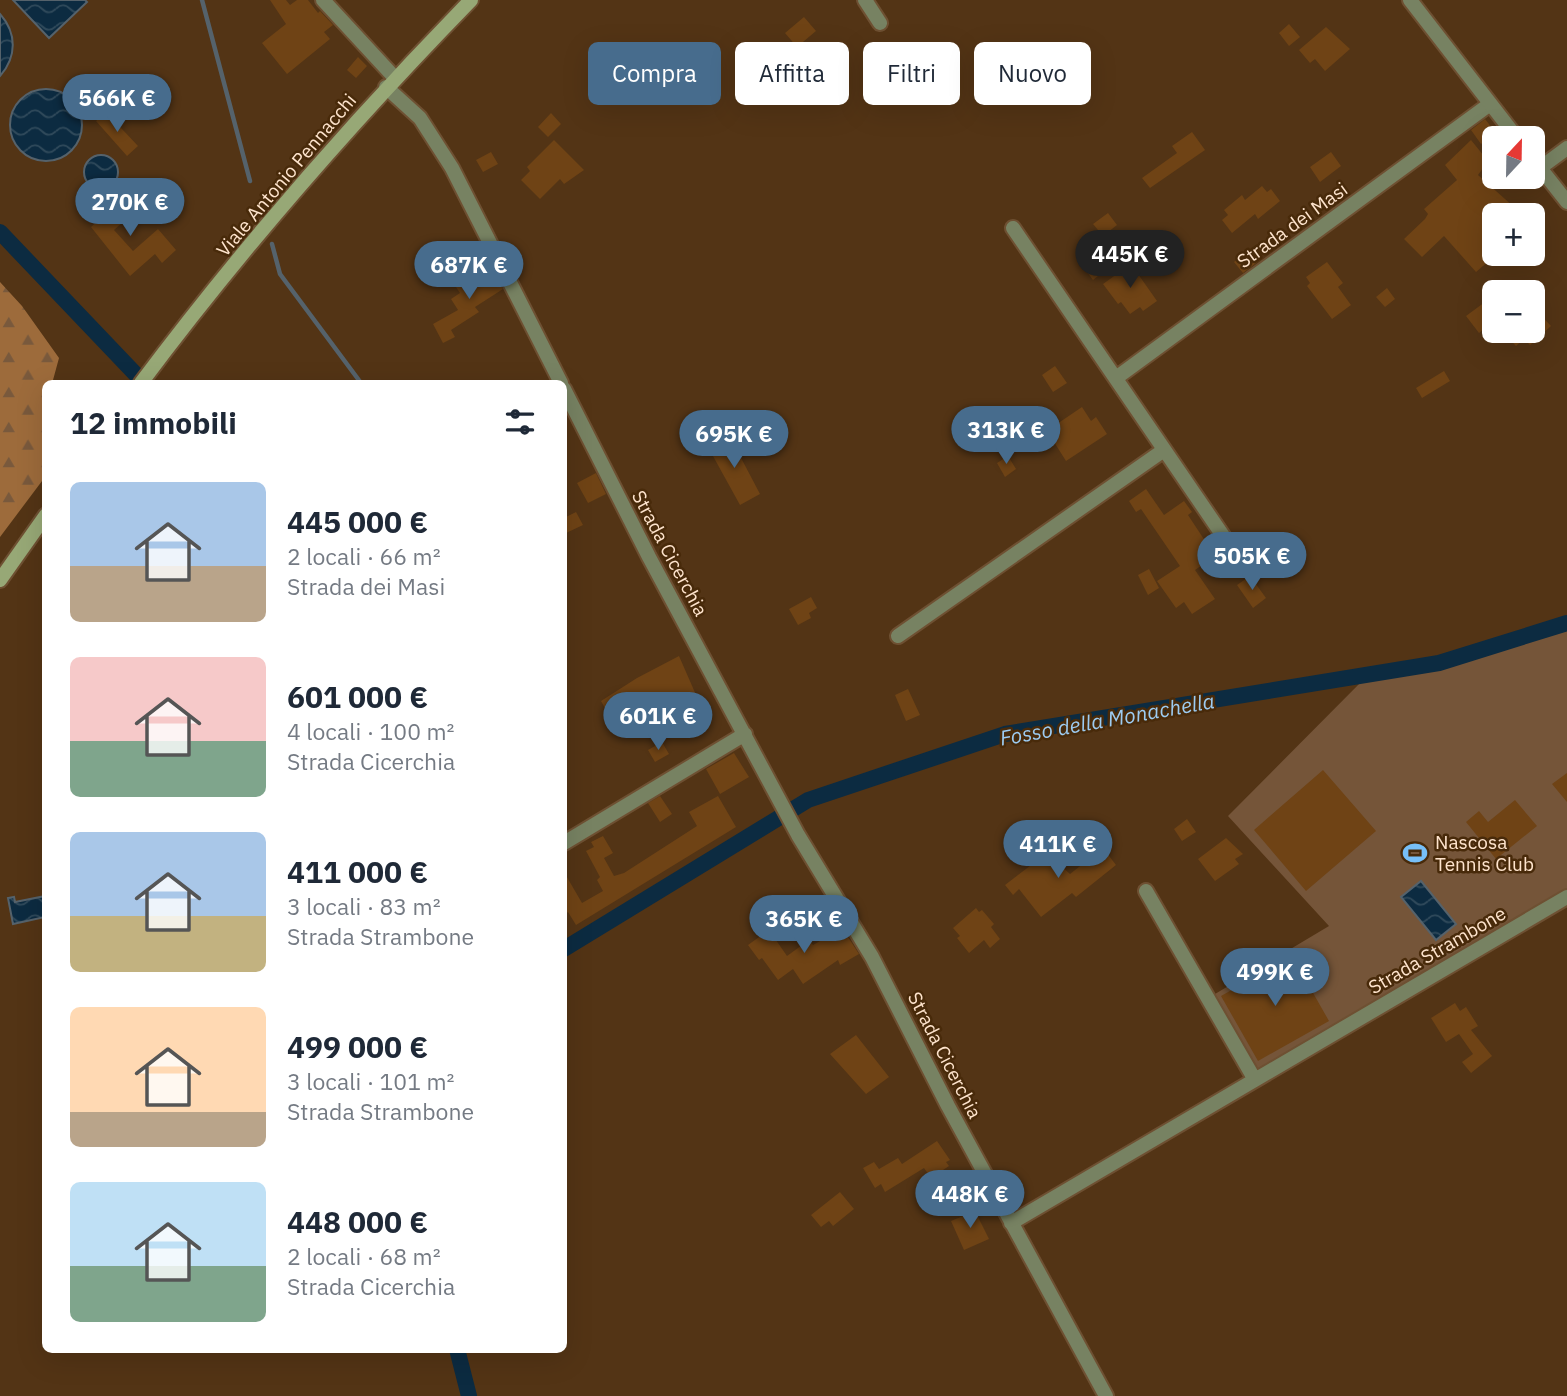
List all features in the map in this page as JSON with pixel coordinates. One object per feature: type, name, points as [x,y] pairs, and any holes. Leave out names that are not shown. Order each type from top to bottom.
[{"type":"main road","name":"Viale Antonio Pennacchi","points":[[143,380],[262,230],[391,83],[471,0]]},
{"type":"main road","points":[[0,580],[42,521]]},
{"type":"street","points":[[323,0],[420,118],[452,169],[559,380]]},
{"type":"street","points":[[864,0],[880,23]]},
{"type":"street","points":[[1410,0],[1507,126]]},
{"type":"street","name":"Strada dei Masi","points":[[1116,378],[1490,104]]},
{"type":"street","points":[[1545,159],[1567,148]]},
{"type":"street","points":[[1545,173],[1567,202]]},
{"type":"street","points":[[1013,228],[1230,546]]},
{"type":"street","name":"Strada Cicerchia","points":[[567,394],[649,557],[798,835],[876,964],[1011,1223],[1106,1396]]},
{"type":"street","points":[[898,636],[1164,450]]},
{"type":"street","points":[[567,842],[745,734]]},
{"type":"street","points":[[1146,891],[1255,1080]]},
{"type":"street","name":"Strada Strambone","points":[[1011,1223],[1567,897]]},
{"type":"green space","points":[[0,282],[22,306],[59,358],[53,380],[42,380],[42,481],[0,537]]},
{"type":"shaded area","name":"Nascosa Tennis Club","points":[[1567,626],[1567,890],[1258,1071],[1215,994],[1329,926],[1228,816],[1365,678],[1440,665]]},
{"type":"water","points":[[13,0],[85,0],[87,2],[49,38]]},
{"type":"water","points":[[0,14],[10,29],[13,45],[10,61],[0,76]]},
{"type":"water","points":[[53,89],[72,99],[80,111],[80,139],[72,151],[60,159],[39,161],[20,151],[12,139],[10,118],[20,99],[32,91]]},
{"type":"water","points":[[101,155],[113,160],[118,172],[113,184],[101,189],[89,184],[84,172],[89,160]]},
{"type":"water","points":[[1421,881],[1456,924],[1436,940],[1401,897]]},
{"type":"water","points":[[14,897],[15,902],[42,897],[42,918],[13,924],[8,898]]},
{"type":"building","points":[[270,0],[286,0],[290,5],[297,0],[308,0],[318,13],[320,11],[333,25],[324,32],[330,39],[287,74],[262,43],[286,24]]},
{"type":"building","points":[[804,17],[816,31],[803,42],[793,42],[785,33]]},
{"type":"building","points":[[1289,24],[1300,37],[1289,46],[1279,33]]},
{"type":"building","points":[[1326,27],[1350,49],[1325,71],[1315,59],[1310,63],[1299,50]]},
{"type":"building","points":[[358,57],[367,66],[356,78],[347,70]]},
{"type":"building","points":[[106,112],[138,146],[127,156],[96,121]]},
{"type":"building","points":[[551,113],[561,124],[548,137],[538,127]]},
{"type":"building","points":[[1485,119],[1490,126],[1482,126],[1481,144],[1471,130]]},
{"type":"building","points":[[1192,132],[1205,150],[1150,188],[1142,178],[1177,153],[1172,146]]},
{"type":"building","points":[[554,140],[584,170],[564,184],[560,179],[540,199],[521,180],[530,171],[527,167]]},
{"type":"building","points":[[1471,140],[1482,154],[1482,169],[1478,175],[1482,179],[1482,189],[1494,189],[1510,203],[1482,203],[1483,266],[1476,272],[1444,236],[1422,257],[1404,239],[1425,219],[1428,214],[1424,209],[1457,180],[1445,165]]},
{"type":"building","points":[[491,152],[498,164],[483,172],[476,160]]},
{"type":"building","points":[[1331,152],[1341,166],[1320,182],[1310,167]]},
{"type":"building","points":[[1262,186],[1267,192],[1271,189],[1280,201],[1258,219],[1255,214],[1232,233],[1222,220],[1228,215],[1224,210],[1242,195],[1245,200]]},
{"type":"building","points":[[130,192],[142,205],[114,230],[133,251],[158,229],[176,250],[162,263],[155,254],[130,276],[91,227]]},
{"type":"building","points":[[1108,213],[1117,225],[1103,236],[1093,224]]},
{"type":"building","points":[[1251,249],[1260,260],[1243,273],[1234,262]]},
{"type":"building","points":[[1095,262],[1103,272],[1093,280],[1085,269]]},
{"type":"building","points":[[1327,262],[1343,283],[1338,287],[1351,305],[1332,319],[1307,286],[1310,283],[1306,277]]},
{"type":"building","points":[[1131,264],[1157,301],[1143,311],[1140,307],[1130,314],[1121,302],[1118,304],[1103,284]]},
{"type":"building","points":[[491,265],[503,289],[475,307],[479,312],[451,330],[455,337],[443,343],[433,324],[458,310],[451,299],[460,293],[456,287]]},
{"type":"building","points":[[1387,288],[1395,299],[1385,307],[1376,297]]},
{"type":"building","points":[[1482,304],[1482,330],[1479,333],[1466,316]]},
{"type":"building","points":[[1545,320],[1551,326],[1545,331]]},
{"type":"building","points":[[1055,366],[1067,383],[1053,392],[1042,375]]},
{"type":"building","points":[[1444,371],[1450,381],[1422,398],[1416,388]]},
{"type":"building","points":[[1082,407],[1091,421],[1096,417],[1107,434],[1066,461],[1054,442],[1058,440],[1051,428]]},
{"type":"building","points":[[991,414],[1001,427],[985,440],[975,427]]},
{"type":"building","points":[[729,435],[760,494],[740,505],[708,447]]},
{"type":"building","points":[[1008,456],[1016,469],[1005,477],[997,463]]},
{"type":"building","points":[[596,473],[606,494],[588,503],[577,483]]},
{"type":"building","points":[[1146,489],[1164,515],[1184,501],[1192,512],[1188,515],[1215,556],[1195,570],[1215,599],[1192,614],[1184,602],[1176,608],[1157,581],[1180,566],[1141,509],[1136,512],[1129,501]]},
{"type":"building","points":[[576,512],[583,525],[567,533],[567,516]]},
{"type":"building","points":[[1149,569],[1159,588],[1148,595],[1138,575]]},
{"type":"building","points":[[1250,576],[1266,598],[1253,608],[1237,585]]},
{"type":"building","points":[[811,597],[817,608],[809,613],[811,618],[798,625],[789,609]]},
{"type":"building","points":[[679,656],[700,704],[677,716],[673,708],[650,720],[648,716],[619,733],[601,701]]},
{"type":"building","points":[[908,689],[920,715],[906,721],[895,695]]},
{"type":"building","points":[[662,742],[669,754],[655,762],[648,750]]},
{"type":"building","points":[[734,753],[749,777],[720,794],[706,769]]},
{"type":"building","points":[[1323,770],[1376,831],[1306,891],[1254,830]]},
{"type":"building","points":[[1567,773],[1567,802],[1552,784]]},
{"type":"building","points":[[660,796],[672,814],[660,822],[648,803]]},
{"type":"building","points":[[718,796],[736,827],[576,925],[567,913],[567,877],[582,903],[603,891],[597,880],[600,877],[586,851],[594,847],[591,842],[603,836],[613,853],[604,858],[614,876],[624,873],[697,826],[689,812]]},
{"type":"building","points":[[1515,800],[1537,826],[1496,859],[1466,822],[1479,811],[1488,822]]},
{"type":"building","points":[[1187,819],[1196,832],[1182,841],[1174,829]]},
{"type":"building","points":[[1226,838],[1243,854],[1235,859],[1239,864],[1215,881],[1198,859]]},
{"type":"building","points":[[1103,848],[1116,865],[1076,897],[1072,893],[1041,917],[1019,889],[1013,895],[1005,885],[1047,853],[1070,874]]},
{"type":"building","points":[[976,908],[979,912],[982,910],[994,924],[991,927],[1000,939],[990,948],[984,940],[969,953],[953,928]]},
{"type":"building","points":[[769,930],[787,956],[809,940],[813,945],[840,930],[843,935],[846,934],[859,954],[840,965],[838,960],[803,984],[793,969],[778,980],[762,958],[759,960],[748,945]]},
{"type":"building","points":[[1292,956],[1329,1021],[1258,1061],[1221,996]]},
{"type":"building","points":[[1455,1003],[1460,1011],[1466,1007],[1478,1026],[1471,1030],[1492,1056],[1471,1073],[1462,1062],[1473,1054],[1459,1034],[1446,1042],[1431,1018]]},
{"type":"building","points":[[856,1035],[889,1077],[866,1094],[830,1054]]},
{"type":"building","points":[[937,1141],[950,1160],[946,1162],[949,1166],[931,1178],[924,1168],[885,1192],[881,1184],[875,1188],[863,1168],[874,1162],[879,1169],[898,1158],[902,1164]]},
{"type":"building","points":[[840,1192],[854,1209],[833,1226],[829,1221],[821,1227],[811,1215]]},
{"type":"building","points":[[975,1211],[989,1239],[964,1250],[951,1221]]},
{"type":"waterway","points":[[202,0],[250,181]]},
{"type":"waterway","points":[[0,232],[141,380]]},
{"type":"waterway","points":[[272,244],[280,274],[359,380]]},
{"type":"waterway","name":"Fosso della Monachella","points":[[567,947],[808,800],[1005,734],[1439,663],[1567,623]]},
{"type":"waterway","points":[[458,1353],[469,1396]]},
{"type":"place","name":"Nascosa Tennis Club","points":[[1415,853]]}]
